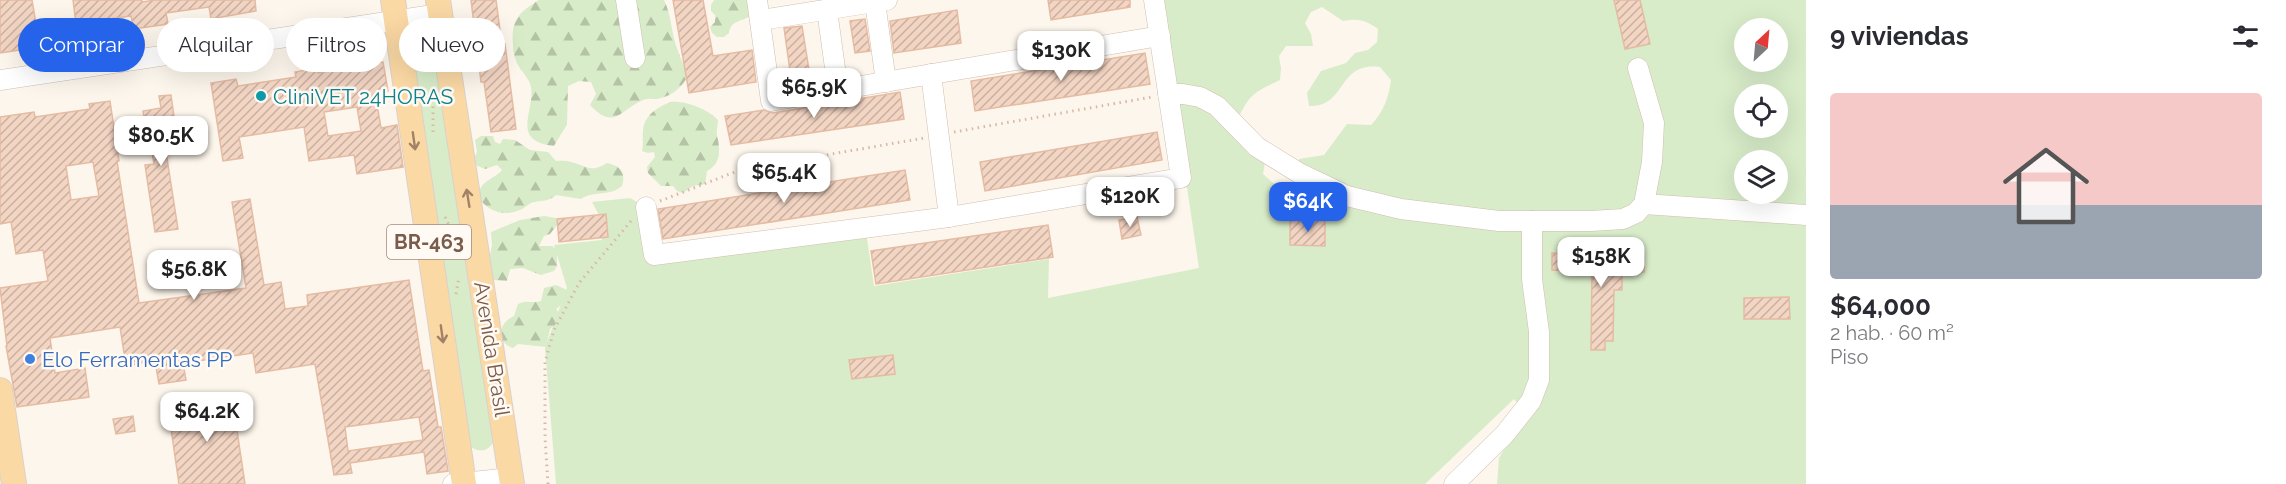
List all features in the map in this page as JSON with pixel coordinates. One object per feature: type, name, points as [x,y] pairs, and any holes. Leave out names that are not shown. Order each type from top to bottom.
[{"type":"main road","name":"Avenida Brasil","points":[[439,7],[512,481]]},
{"type":"main road","name":"BR-463","points":[[395,10],[460,483]]},
{"type":"main road","points":[[0,390],[14,484]]},
{"type":"street","points":[[626,0],[635,58]]},
{"type":"street","points":[[758,0],[771,101],[1160,36]]},
{"type":"street","points":[[646,207],[654,255],[950,217],[1181,178],[1154,0]]},
{"type":"street","points":[[761,20],[881,1],[886,82]]},
{"type":"street","points":[[0,80],[395,10],[439,7]]},
{"type":"street","points":[[827,10],[838,90]]},
{"type":"street","points":[[1168,94],[1183,94],[1200,98],[1217,106],[1257,147],[1299,173],[1347,196],[1401,209],[1499,221],[1591,221],[1623,219],[1636,213],[1644,204],[1652,162],[1654,123],[1638,68]]},
{"type":"street","points":[[931,74],[950,217]]},
{"type":"street","points":[[1644,204],[1806,215]]},
{"type":"street","points":[[1454,484],[1504,435],[1531,401],[1539,380],[1539,333],[1532,279],[1532,221]]},
{"type":"street","points":[[460,483],[512,481]]},
{"type":"path","points":[[548,484],[545,438],[545,362],[554,330],[579,283],[639,212],[646,207],[740,170],[1168,94]]},
{"type":"green space","points":[[539,0],[664,0],[687,78],[671,94],[657,99],[645,99],[617,116],[611,117],[598,113],[590,105],[596,94],[591,82],[579,81],[568,86],[567,124],[554,146],[541,143],[532,138],[528,132],[531,87],[513,51],[513,29],[517,18]]},
{"type":"green space","points":[[714,0],[753,0],[752,15],[732,25],[729,33],[724,37],[717,37],[712,33],[710,27],[715,22],[715,15],[711,11]]},
{"type":"green space","points":[[1164,0],[1806,0],[1806,484],[1497,484],[1499,458],[1526,413],[1514,399],[1425,484],[556,484],[545,348],[567,288],[554,245],[602,240],[600,217],[592,202],[630,198],[646,207],[651,259],[865,225],[874,286],[1049,259],[1048,298],[1199,268],[1160,6]],"holes":[[[1322,7],[1343,21],[1362,20],[1378,29],[1377,42],[1368,50],[1355,53],[1346,63],[1321,71],[1307,93],[1309,106],[1321,105],[1330,100],[1348,78],[1356,71],[1366,67],[1380,67],[1391,80],[1390,86],[1382,110],[1371,125],[1347,124],[1324,155],[1299,159],[1296,183],[1284,188],[1273,183],[1263,174],[1265,162],[1236,123],[1252,96],[1280,80],[1279,56],[1286,46],[1313,46],[1311,34],[1305,23],[1311,12]]]},
{"type":"green space","points":[[415,72],[437,72],[494,441],[484,450],[477,450],[466,442]]},
{"type":"green space","points":[[670,102],[682,102],[696,106],[718,120],[718,160],[707,171],[705,184],[693,186],[683,193],[677,191],[673,186],[661,186],[648,173],[647,167],[655,157],[654,152],[642,151],[646,121],[656,110]]},
{"type":"green space","points":[[481,136],[493,136],[495,142],[500,144],[503,139],[515,140],[530,150],[548,152],[556,161],[572,162],[588,168],[600,167],[607,163],[612,164],[623,173],[622,186],[581,199],[556,195],[548,200],[532,203],[515,212],[502,213],[490,209],[477,195],[486,182],[502,170],[497,165],[485,169],[473,164],[477,152],[475,140]]},
{"type":"green space","points":[[544,216],[556,218],[558,224],[550,234],[544,236],[539,246],[552,246],[557,250],[557,266],[554,271],[541,275],[523,268],[510,269],[507,281],[494,280],[487,270],[492,245],[491,232],[520,220]]},
{"type":"green space","points":[[556,285],[567,290],[568,297],[556,309],[559,313],[555,325],[550,329],[546,347],[518,344],[513,348],[507,345],[501,337],[502,328],[514,316],[518,304],[541,301],[544,288]]},
{"type":"building","points":[[0,0],[32,0],[35,18],[18,18],[18,50],[0,53]]},
{"type":"building","points":[[73,0],[142,0],[142,2],[255,0],[256,11],[217,18],[211,18],[209,7],[166,13],[167,18],[157,18],[157,26],[145,27],[145,18],[131,18],[131,16],[75,18]]},
{"type":"building","points":[[471,0],[496,0],[498,18],[473,18]]},
{"type":"building","points":[[673,0],[703,0],[713,56],[752,50],[756,82],[689,93]]},
{"type":"building","points":[[1048,0],[1130,0],[1130,7],[1051,20]]},
{"type":"building","points":[[1614,0],[1640,0],[1650,44],[1625,49]]},
{"type":"building","points":[[957,10],[961,43],[894,53],[890,21]]},
{"type":"building","points":[[865,19],[870,51],[855,53],[850,21]]},
{"type":"building","points":[[802,26],[810,76],[791,78],[784,28]]},
{"type":"building","points":[[505,44],[516,129],[491,132],[484,82],[481,82],[480,72],[505,72]]},
{"type":"building","points":[[1145,53],[1150,84],[975,111],[971,81]]},
{"type":"building","points":[[295,72],[385,72],[388,91],[375,93],[381,128],[397,125],[403,167],[357,174],[354,155],[309,161],[304,127],[239,137],[243,158],[223,161],[211,83],[236,79],[238,86],[296,77]],"holes":[[[357,107],[361,131],[328,136],[324,112]]]},
{"type":"building","points":[[900,92],[904,119],[731,145],[725,116],[764,110],[773,113]]},
{"type":"building","points":[[171,95],[175,124],[162,126],[178,229],[155,232],[145,165],[154,164],[143,111],[161,108],[159,96]]},
{"type":"building","points":[[110,101],[139,303],[246,288],[232,202],[250,199],[264,285],[281,282],[285,309],[308,306],[307,295],[409,280],[423,371],[429,370],[448,471],[427,474],[424,452],[350,463],[352,473],[334,475],[315,364],[256,373],[253,353],[183,363],[186,380],[159,384],[155,361],[126,366],[120,327],[50,338],[55,373],[85,368],[89,397],[17,407],[6,346],[0,288],[48,281],[43,250],[16,254],[11,222],[0,224],[0,117],[34,112],[35,117],[90,109],[89,104]],"holes":[[[93,162],[99,196],[71,200],[66,166]],[[419,417],[423,440],[348,451],[345,427]]]},
{"type":"building","points":[[1157,132],[1162,160],[985,191],[980,162]]},
{"type":"building","points":[[905,170],[910,200],[663,239],[658,209]]},
{"type":"building","points":[[606,214],[608,237],[559,242],[557,219]]},
{"type":"building","points":[[1137,217],[1141,235],[1122,239],[1119,220]]},
{"type":"building","points":[[1290,220],[1325,220],[1325,246],[1290,245]]},
{"type":"building","points":[[1048,225],[1053,257],[876,284],[871,251]]},
{"type":"building","points":[[1552,253],[1609,257],[1644,256],[1644,272],[1622,272],[1622,290],[1614,290],[1613,341],[1605,341],[1605,350],[1591,350],[1592,271],[1552,270]]},
{"type":"building","points":[[1789,297],[1790,319],[1744,319],[1744,298]]},
{"type":"building","points":[[893,355],[895,374],[852,379],[849,360]]},
{"type":"building","points":[[232,397],[245,484],[179,484],[168,408]]},
{"type":"building","points":[[133,416],[135,431],[116,434],[113,419]]},
{"type":"place","name":"CliniVET 24HORAS","points":[[261,96]]},
{"type":"place","name":"Elo Ferramentas PP","points":[[30,359]]}]
